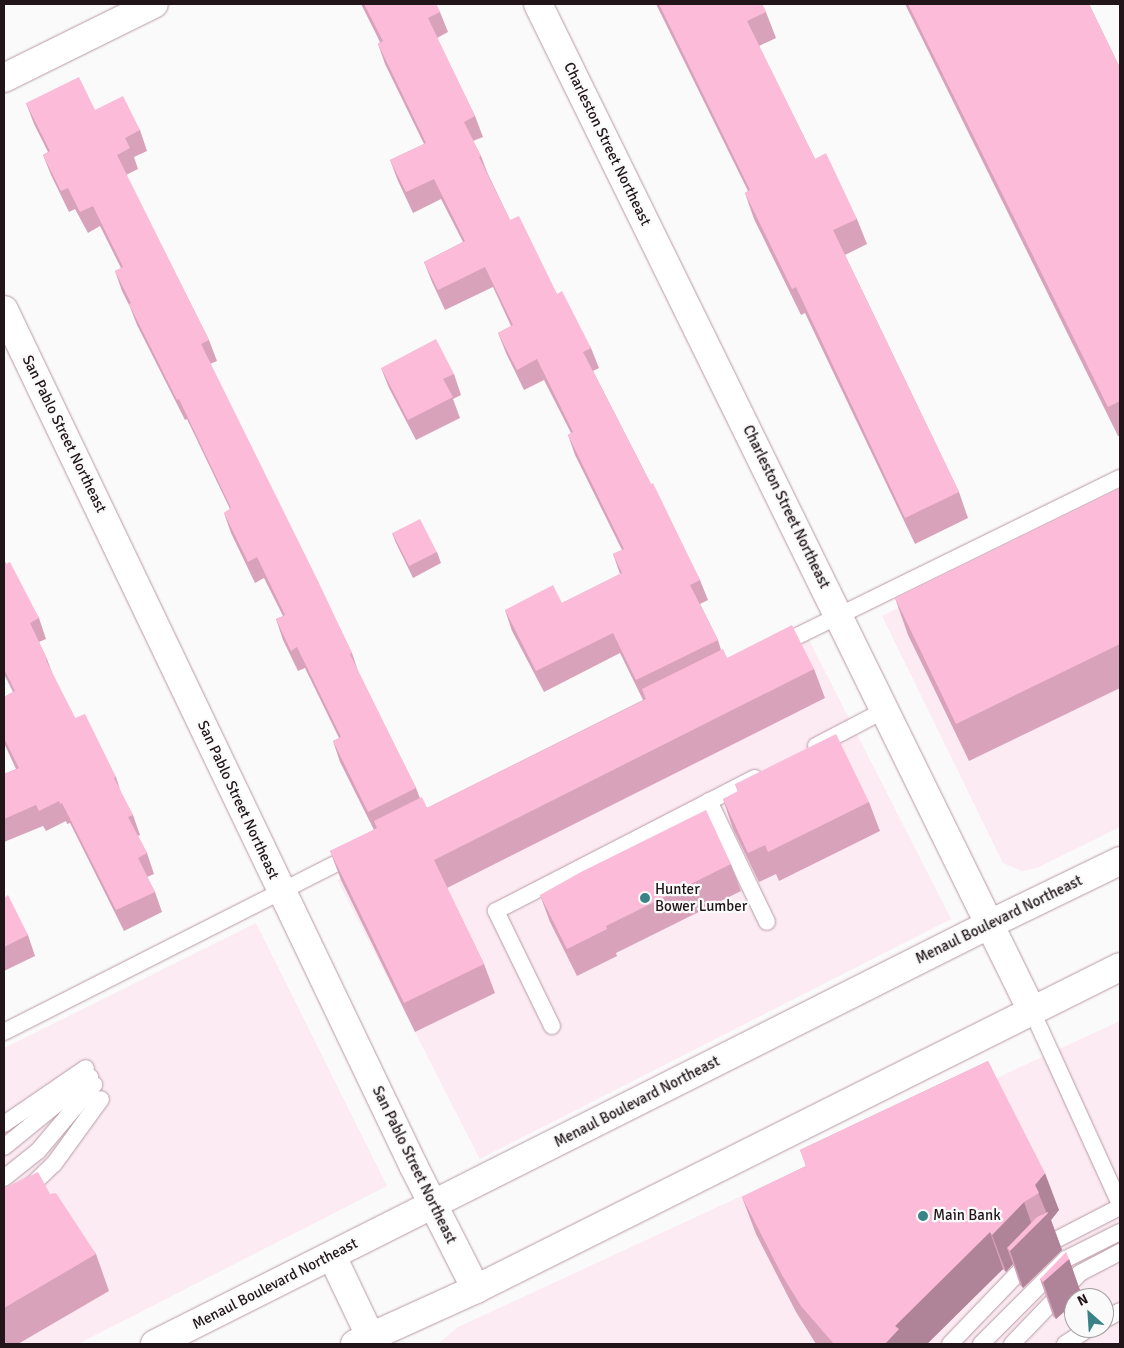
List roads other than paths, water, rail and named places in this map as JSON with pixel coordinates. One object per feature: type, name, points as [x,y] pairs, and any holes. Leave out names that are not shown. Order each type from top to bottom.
[{"type":"street","points":[[4,78],[154,4]]},
{"type":"street","name":"Charleston Street Northeast","points":[[538,4],[1032,1011]]},
{"type":"street","name":"San Pablo Street Northeast","points":[[4,310],[432,1205],[476,1288]]},
{"type":"street","name":"Menaul Boulevard Northeast","points":[[154,1344],[990,924],[1120,861]]},
{"type":"street","points":[[332,1256],[367,1342],[1120,967]]},
{"type":"lane","points":[[768,650],[1120,478]]},
{"type":"lane","points":[[801,754],[885,710]]},
{"type":"lane","points":[[552,1026],[496,911],[768,771]]},
{"type":"lane","points":[[709,801],[767,922]]},
{"type":"lane","points":[[4,1032],[370,846]]},
{"type":"lane","points":[[950,1344],[1044,1246],[1120,1206],[1032,1011]]},
{"type":"lane","points":[[4,1124],[93,1082]]},
{"type":"lane","points":[[4,1147],[93,1082]]},
{"type":"lane","points":[[4,1178],[38,1151],[93,1082]]},
{"type":"lane","points":[[4,1204],[33,1184],[54,1164],[93,1082]]},
{"type":"lane","points":[[981,1344],[1066,1259],[1120,1232]]},
{"type":"lane","points":[[1012,1344],[1080,1273],[1120,1252]]},
{"type":"place","name":"Hunter Bower Lumber","points":[[645,898]]},
{"type":"place","name":"Main Bank","points":[[923,1216]]}]
